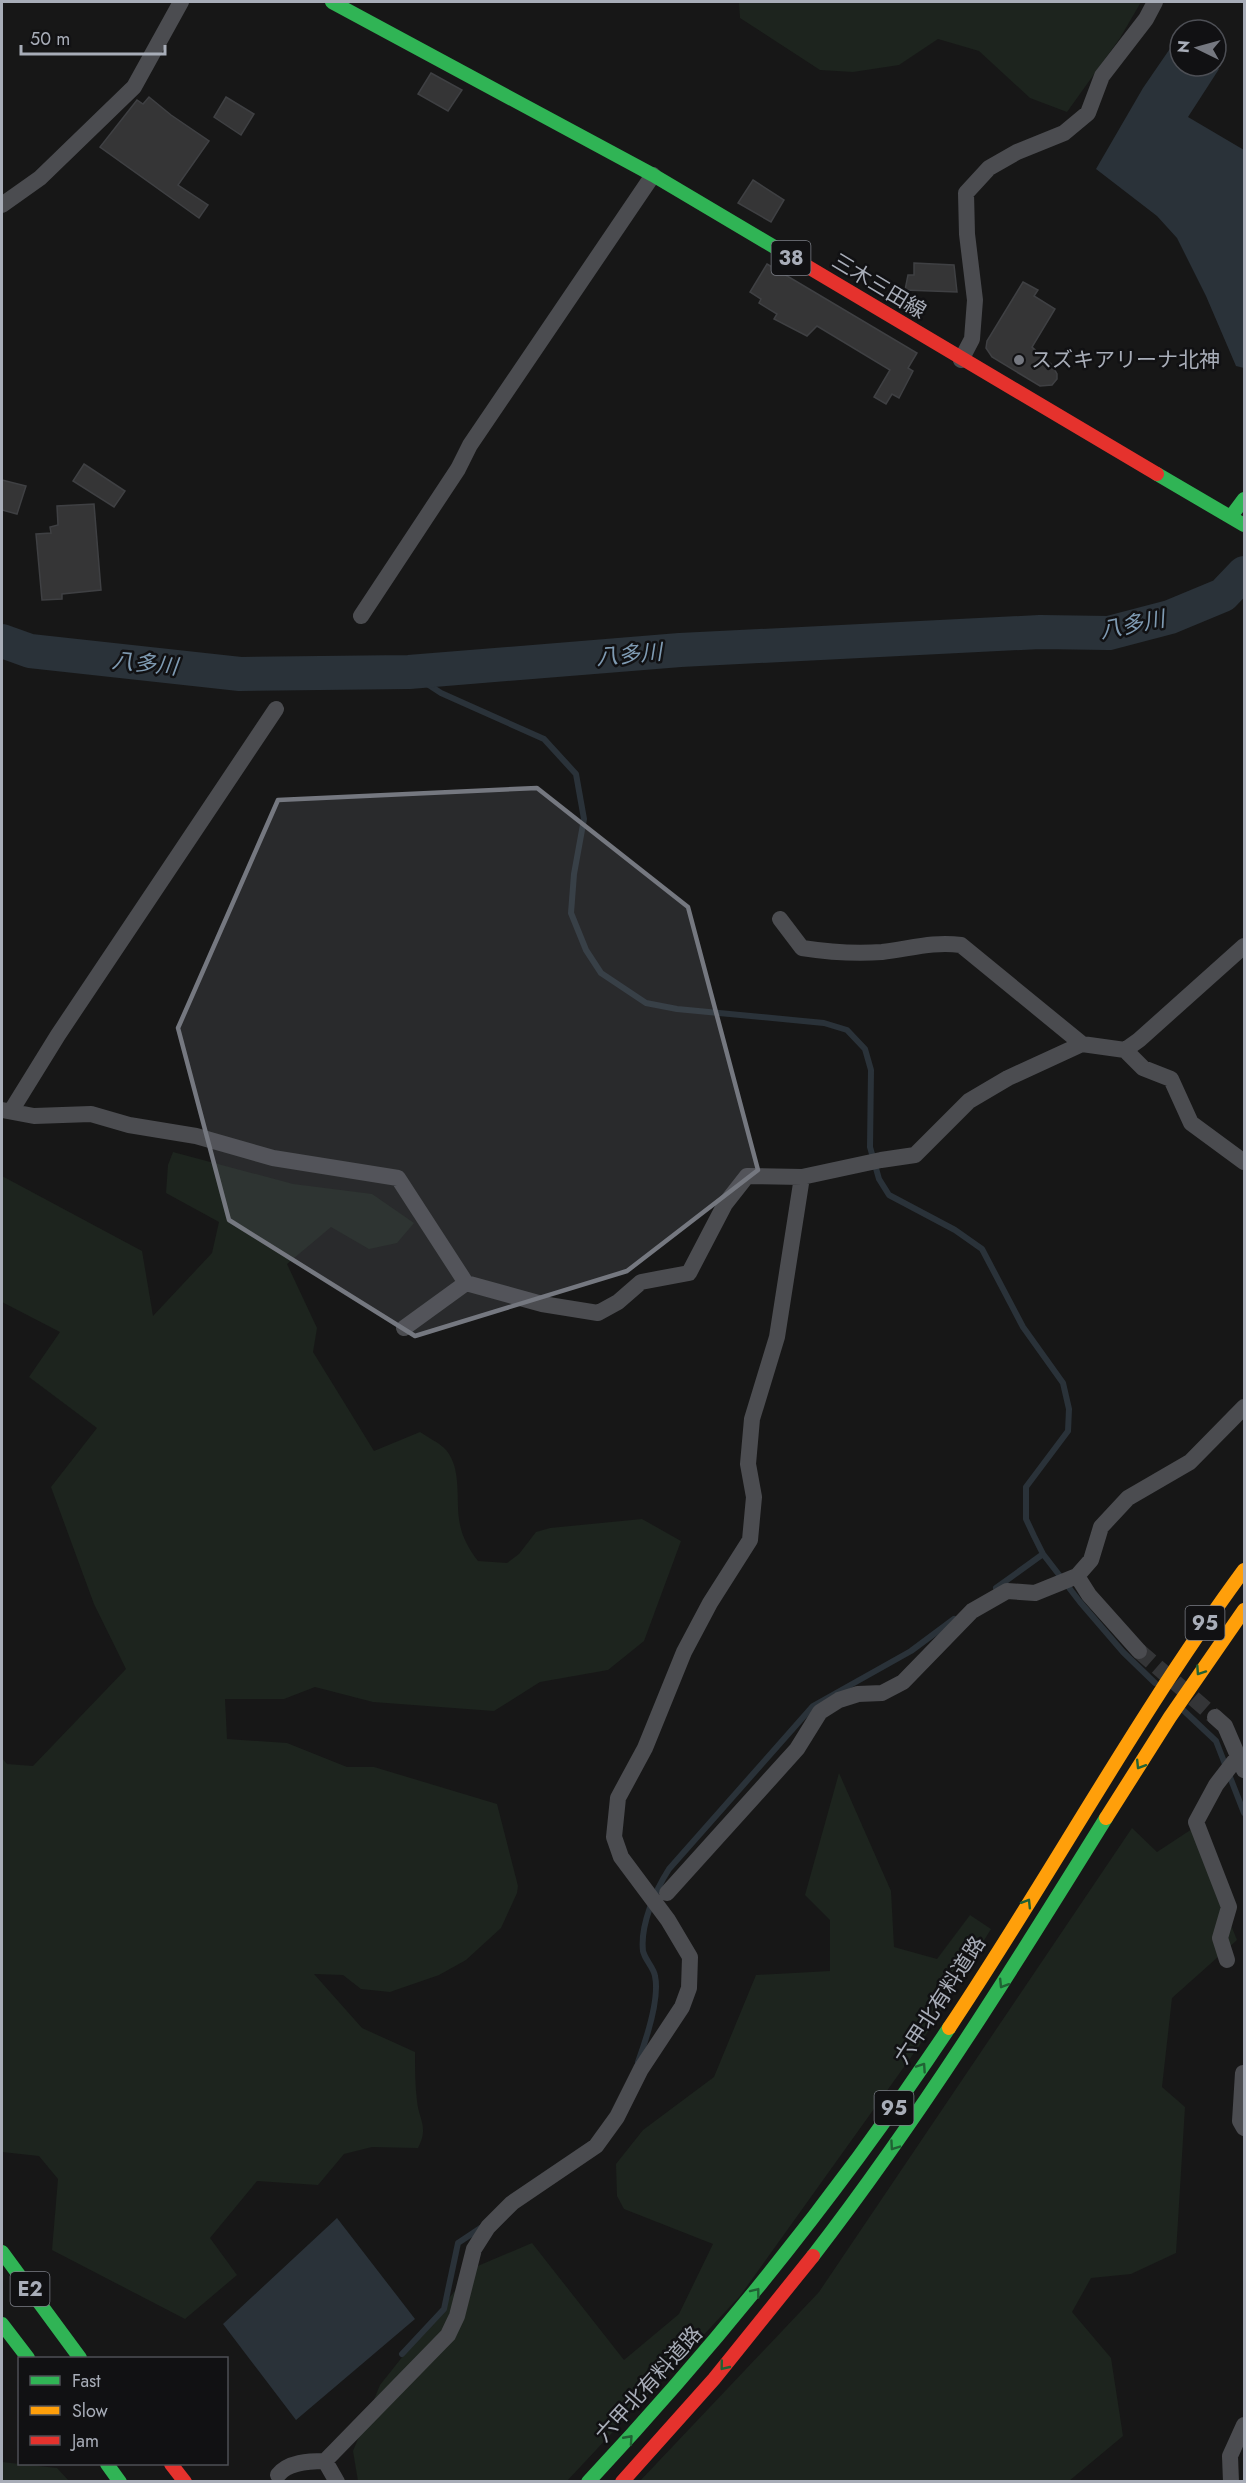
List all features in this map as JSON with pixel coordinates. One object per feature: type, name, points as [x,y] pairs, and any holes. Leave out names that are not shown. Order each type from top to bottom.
[{"type":"main road","name":"三木三田線","points":[[332,2],[653,176],[961,360],[1232,515],[1245,525]]},
{"type":"main road","points":[[1232,515],[1245,500]]},
{"type":"main road","name":"六甲北有料道路","points":[[588,2481],[734,2320],[834,2192],[963,2006],[1095,1790],[1168,1677],[1245,1570]]},
{"type":"main road","name":"六甲北有料道路","points":[[622,2481],[682,2417],[841,2223],[962,2049],[1182,1698],[1245,1610]]},
{"type":"main road","name":"E2","points":[[2,2252],[82,2357]]},
{"type":"main road","name":"E2","points":[[2,2324],[27,2357]]},
{"type":"main road","points":[[108,2465],[120,2481]]},
{"type":"main road","points":[[173,2465],[185,2481]]},
{"type":"street","points":[[2,205],[40,178],[135,87],[181,2]]},
{"type":"street","points":[[961,360],[972,339],[975,300],[967,234],[966,193],[989,168],[1017,152],[1064,133],[1088,113],[1102,76],[1146,19],[1155,2]]},
{"type":"street","points":[[362,616],[458,469],[470,445],[653,176]]},
{"type":"street","points":[[276,709],[6,1110],[34,1116],[91,1114],[129,1125],[196,1136],[273,1158],[398,1178],[466,1283],[542,1304],[598,1313],[618,1302],[640,1282],[689,1274],[725,1204],[747,1176],[802,1178],[881,1160],[915,1155],[969,1101],[1025,1069],[1082,1044]]},
{"type":"street","points":[[780,919],[802,948],[827,952],[880,952],[939,942],[961,945],[1082,1044],[1125,1050],[1143,1068],[1171,1079],[1191,1123],[1245,1162]]},
{"type":"street","points":[[1125,1050],[1245,946]]},
{"type":"street","points":[[278,2475],[283,2469],[309,2461],[325,2461],[448,2335],[457,2316],[474,2249],[488,2227],[512,2203],[596,2146],[617,2117],[641,2069],[682,2007],[689,1988],[690,1957],[668,1920],[621,1857],[614,1837],[618,1798],[645,1748],[684,1652],[710,1603],[750,1540],[754,1497],[748,1464],[752,1419],[777,1337],[802,1178]]},
{"type":"street","points":[[404,1328],[466,1283]]},
{"type":"street","points":[[667,1893],[797,1749],[819,1712],[839,1700],[858,1694],[882,1694],[903,1682],[972,1611],[1007,1590],[1035,1593],[1076,1576],[1091,1560],[1101,1527],[1128,1498],[1190,1461],[1245,1407]]},
{"type":"street","points":[[1076,1576],[1089,1595],[1139,1652]]},
{"type":"street","points":[[1215,1717],[1225,1726],[1240,1761],[1219,1781],[1196,1822],[1229,1907],[1220,1938],[1227,1960]]},
{"type":"street","points":[[1243,2073],[1240,2121],[1245,2128]]},
{"type":"street","points":[[1231,2481],[1230,2456],[1245,2425]]},
{"type":"street","points":[[325,2461],[337,2481]]},
{"type":"highlighted area","points":[[537,788],[688,907],[758,1170],[627,1271],[415,1336],[229,1220],[178,1028],[278,800]]},
{"type":"shaded area","points":[[739,2],[1141,2],[1120,38],[1067,112],[1030,98],[979,51],[938,39],[899,65],[853,72],[820,70],[740,18]]},
{"type":"shaded area","points":[[1168,52],[1168,78],[1213,78],[1188,117],[1244,150],[1244,368],[1236,366],[1206,296],[1177,238],[1157,216],[1096,169],[1143,88]]},
{"type":"shaded area","points":[[173,1152],[293,1184],[372,1194],[414,1223],[397,1243],[369,1249],[331,1227],[287,1264],[317,1328],[313,1352],[374,1451],[420,1432],[443,1447],[449,1454],[456,1471],[461,1530],[478,1561],[507,1563],[519,1554],[536,1532],[550,1528],[642,1519],[681,1541],[644,1641],[608,1670],[540,1682],[494,1711],[373,1702],[315,1687],[284,1699],[225,1699],[227,1739],[287,1743],[347,1767],[374,1767],[497,1804],[518,1886],[501,1928],[466,1960],[439,1975],[390,1992],[361,1989],[343,1975],[314,1974],[362,2028],[415,2052],[416,2095],[423,2129],[421,2141],[418,2148],[372,2147],[344,2154],[318,2185],[257,2181],[210,2238],[237,2275],[185,2319],[52,2250],[58,2179],[39,2156],[2,2152],[2,1758],[7,1764],[33,1766],[126,1669],[94,1604],[51,1487],[97,1428],[29,1377],[60,1332],[2,1302],[2,1176],[142,1251],[153,1316],[212,1253],[219,1222],[166,1193],[168,1165]]},
{"type":"shaded area","points":[[839,1773],[891,1891],[894,1947],[937,1959],[970,1915],[991,1929],[919,2046],[740,2296],[567,2481],[358,2481],[353,2451],[380,2385],[473,2268],[532,2243],[624,2360],[679,2314],[713,2244],[624,2209],[617,2196],[616,2164],[643,2130],[714,2077],[756,1975],[830,1971],[830,1920],[805,1895]]},
{"type":"shaded area","points":[[1132,1828],[1157,1852],[1192,1829],[1237,1940],[1172,1998],[1162,2087],[1185,2107],[1176,2253],[1131,2274],[1091,2278],[1072,2312],[1111,2358],[1123,2436],[1069,2481],[639,2482],[819,2292]]},
{"type":"shaded area","points":[[337,2218],[415,2319],[296,2420],[223,2324]]},
{"type":"shaded area","points":[[2,2462],[57,2468],[69,2481],[2,2481]]},
{"type":"building","points":[[431,73],[462,90],[448,111],[418,94]]},
{"type":"building","points":[[149,97],[209,141],[178,185],[208,205],[199,218],[100,147],[137,100],[143,104]]},
{"type":"building","points":[[226,97],[254,114],[241,135],[214,117]]},
{"type":"building","points":[[753,180],[784,200],[771,222],[738,203]]},
{"type":"building","points":[[914,263],[954,265],[957,292],[905,290],[908,275],[914,275]]},
{"type":"building","points":[[767,264],[917,353],[908,368],[913,371],[899,398],[892,394],[886,404],[874,397],[890,370],[817,326],[807,336],[774,319],[777,314],[759,303],[761,299],[750,292]]},
{"type":"building","points":[[1023,282],[1038,290],[1034,296],[1055,309],[1032,347],[1052,365],[1057,374],[1057,379],[1052,385],[1040,386],[992,357],[986,348],[987,341]]},
{"type":"building","points":[[84,464],[125,491],[114,507],[73,481]]},
{"type":"building","points":[[2,480],[26,486],[17,514],[2,510]]},
{"type":"building","points":[[94,504],[101,590],[62,594],[62,599],[42,600],[36,534],[51,533],[50,527],[58,525],[57,506]]},
{"type":"waterway","name":"八多川","points":[[2,641],[30,651],[240,674],[409,672],[680,650],[1040,632],[1109,633],[1170,617],[1223,595],[1244,573]]},
{"type":"waterway","points":[[409,672],[441,693],[544,739],[576,774],[584,819],[574,874],[571,913],[586,950],[601,973],[646,1003],[677,1009],[824,1023],[847,1030],[865,1049],[871,1070],[870,1147],[879,1179],[889,1195],[955,1230],[982,1249],[1023,1327],[1063,1383],[1069,1409],[1068,1431],[1026,1487],[1026,1519],[1043,1554],[1080,1602],[1123,1652],[1155,1683]]},
{"type":"waterway","points":[[996,1588],[1043,1554]]},
{"type":"waterway","points":[[638,2062],[656,1996],[654,1973],[643,1951],[644,1930],[654,1898],[669,1869],[813,1706],[911,1651],[954,1619]]},
{"type":"waterway","points":[[1182,1709],[1216,1741],[1244,1813]]},
{"type":"waterway","points":[[402,2354],[444,2309],[458,2243],[482,2227]]},
{"type":"tunnel","points":[[1139,1651],[1215,1717]]},
{"type":"traffic: fast","points":[[332,2],[653,175],[798,261]]},
{"type":"traffic: fast","points":[[1157,474],[1244,525]]},
{"type":"traffic: fast","points":[[1232,515],[1244,499]]},
{"type":"traffic: fast","points":[[813,2256],[929,2095],[1001,1986],[1106,1818]]},
{"type":"traffic: fast","points":[[588,2482],[685,2374],[778,2262],[866,2147],[949,2028]]},
{"type":"traffic: fast","points":[[2,2252],[79,2357]]},
{"type":"traffic: fast","points":[[2,2324],[27,2357]]},
{"type":"traffic: fast","points":[[108,2465],[120,2482]]},
{"type":"traffic: slow","points":[[949,2028],[1167,1682],[1244,1570]]},
{"type":"traffic: slow","points":[[1106,1818],[1170,1717],[1244,1610]]},
{"type":"traffic: jam","points":[[798,261],[1157,474]]},
{"type":"traffic: jam","points":[[622,2482],[714,2379],[813,2256]]},
{"type":"traffic: jam","points":[[172,2465],[185,2482]]},
{"type":"place","name":"スズキアリーナ北神","points":[[1019,360]]}]
